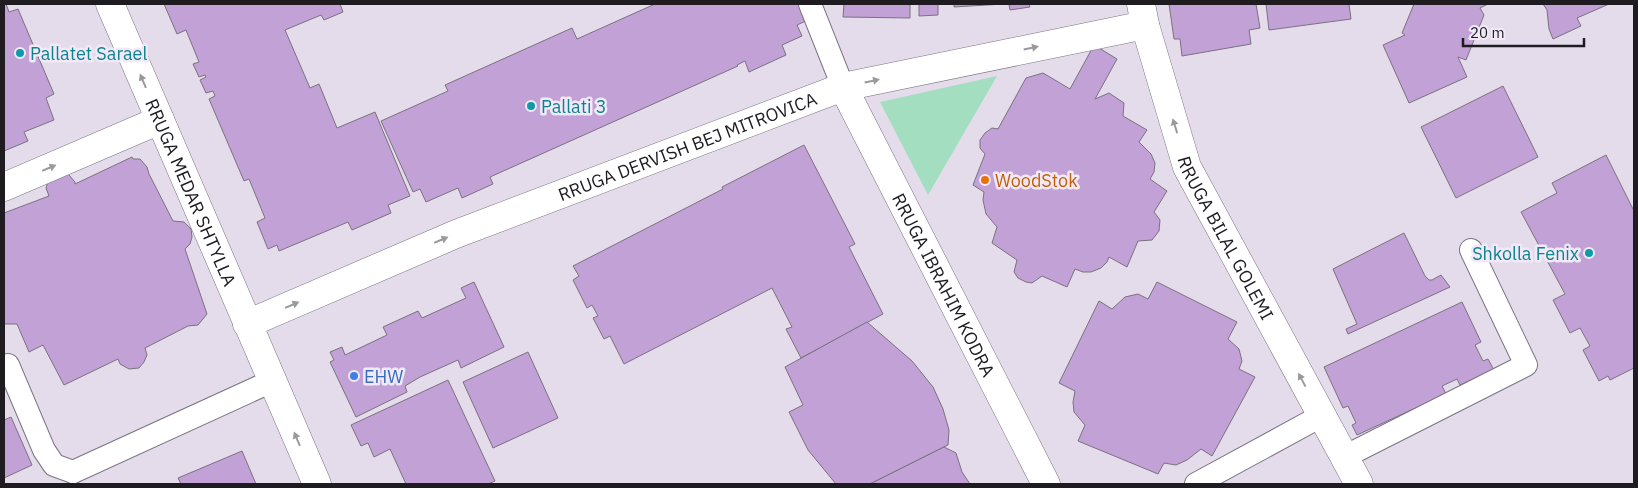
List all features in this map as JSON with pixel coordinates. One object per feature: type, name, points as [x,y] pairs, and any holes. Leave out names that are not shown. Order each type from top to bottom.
[{"type":"street","name":"RRUGA MEDAR SHTYLLA","points":[[110,4],[316,484]]},
{"type":"street","name":"RRUGA DERVISH BEJ MITROVICA","points":[[247,324],[456,234],[843,87],[1143,14]]},
{"type":"street","name":"RRUGA BILAL GOLEMI","points":[[1143,14],[1187,167],[1359,484]]},
{"type":"street","name":"RRUGA IBRAHIM KODRA","points":[[843,87],[1046,484]]},
{"type":"street","points":[[4,187],[160,120]]},
{"type":"lane","points":[[810,4],[843,87]]},
{"type":"lane","points":[[1344,457],[1526,365],[1471,250]]},
{"type":"lane","points":[[8,365],[44,450],[54,466],[71,478],[272,381]]},
{"type":"lane","points":[[1196,484],[1321,416]]},
{"type":"green space","points":[[997,76],[928,195],[880,102]]},
{"type":"building","name":"Pallatet Sarael","points":[[4,4],[6,4],[9,12],[18,9],[54,94],[46,98],[54,120],[24,132],[28,141],[4,151]]},
{"type":"building","points":[[164,4],[340,4],[343,12],[324,20],[321,15],[285,30],[310,88],[319,84],[337,128],[375,112],[410,196],[388,205],[391,213],[352,230],[348,222],[279,251],[277,245],[268,249],[257,222],[265,218],[249,179],[244,181],[209,99],[215,96],[213,91],[206,93],[200,80],[206,77],[205,75],[199,77],[193,64],[199,62],[186,30],[177,34]]},
{"type":"building","name":"Pallati 3","points":[[655,4],[801,4],[808,20],[797,25],[802,36],[782,45],[786,55],[749,72],[745,61],[738,66],[490,177],[493,184],[462,198],[458,188],[426,202],[420,189],[413,192],[381,121],[448,91],[445,85],[572,28],[577,39]]},
{"type":"building","points":[[844,4],[910,4],[910,18],[843,17]]},
{"type":"building","points":[[919,4],[938,4],[938,15],[919,16]]},
{"type":"building","points":[[954,4],[1003,4],[954,7]]},
{"type":"building","points":[[1009,4],[1029,4],[1030,7],[1010,10]]},
{"type":"building","points":[[1169,4],[1256,4],[1260,28],[1249,30],[1251,44],[1182,56],[1180,39],[1174,39]]},
{"type":"building","points":[[1266,4],[1349,4],[1351,19],[1269,30]]},
{"type":"building","points":[[1414,4],[1488,4],[1480,8],[1484,15],[1466,60],[1458,57],[1467,77],[1409,103],[1383,45],[1405,35],[1402,33]]},
{"type":"building","points":[[1543,4],[1609,4],[1577,18],[1581,26],[1553,39],[1549,29],[1547,10]]},
{"type":"building","points":[[1094,45],[1117,59],[1095,99],[1109,93],[1124,103],[1123,116],[1147,130],[1139,142],[1151,154],[1155,163],[1154,172],[1150,179],[1167,191],[1154,212],[1160,220],[1159,231],[1152,240],[1138,241],[1127,267],[1109,257],[1101,268],[1091,272],[1075,269],[1067,287],[1042,276],[1032,283],[1026,282],[1018,278],[1014,272],[1017,260],[992,243],[997,227],[986,214],[983,200],[984,192],[973,185],[985,154],[980,148],[980,140],[992,128],[998,129],[1026,78],[1043,73],[1070,89]]},
{"type":"building","points":[[1503,86],[1538,157],[1456,198],[1421,127]]},
{"type":"building","points":[[804,145],[855,244],[849,247],[883,314],[801,358],[786,329],[792,327],[772,288],[624,364],[610,336],[604,339],[593,318],[598,316],[592,305],[587,308],[573,280],[579,276],[573,266]]},
{"type":"building","name":"Shkolla Fenix","points":[[1606,155],[1634,211],[1634,368],[1610,380],[1608,376],[1599,381],[1583,350],[1590,346],[1580,328],[1570,333],[1553,300],[1565,294],[1521,212],[1557,193],[1552,183]]},
{"type":"building","points":[[132,157],[133,159],[140,159],[147,167],[173,221],[184,222],[191,229],[192,237],[190,244],[185,249],[207,314],[198,325],[188,326],[145,348],[147,355],[139,368],[129,369],[120,364],[118,359],[64,385],[43,345],[29,352],[17,324],[4,324],[4,213],[49,196],[46,188],[49,179],[68,174],[75,184]]},
{"type":"building","points":[[1404,233],[1425,276],[1432,280],[1441,275],[1450,287],[1348,334],[1346,329],[1357,324],[1333,269]]},
{"type":"building","points":[[474,282],[504,347],[461,368],[458,360],[420,377],[405,386],[407,392],[356,417],[330,362],[334,360],[330,352],[342,347],[345,355],[387,335],[383,327],[418,311],[422,318],[466,298],[461,288]]},
{"type":"building","points":[[1157,282],[1237,322],[1228,339],[1239,349],[1242,361],[1239,369],[1255,377],[1212,456],[1201,449],[1187,460],[1176,465],[1164,463],[1158,474],[1078,441],[1085,425],[1074,412],[1075,391],[1059,383],[1099,301],[1112,309],[1125,297],[1138,294],[1148,299]]},
{"type":"building","points":[[1462,302],[1481,342],[1475,345],[1483,361],[1488,359],[1494,370],[1460,385],[1457,379],[1442,386],[1446,394],[1357,435],[1352,425],[1356,423],[1348,406],[1343,408],[1324,367]]},
{"type":"building","points":[[867,322],[912,361],[933,387],[943,409],[949,430],[948,445],[870,484],[836,484],[808,450],[789,412],[803,405],[785,367]]},
{"type":"building","points":[[528,352],[558,418],[493,448],[463,382]]},
{"type":"building","points":[[448,380],[495,481],[488,484],[406,484],[390,449],[374,457],[368,443],[361,446],[351,425]]},
{"type":"building","points":[[11,417],[32,465],[4,478],[4,420]]},
{"type":"building","points":[[944,447],[956,453],[962,472],[970,484],[870,484]]},
{"type":"building","points":[[242,451],[256,484],[181,484],[178,478]]},
{"type":"place","name":"Pallatet Sarael","points":[[20,53]]},
{"type":"place","name":"Pallati 3","points":[[531,106]]},
{"type":"place","name":"WoodStok","points":[[985,180]]},
{"type":"place","name":"Shkolla Fenix","points":[[1589,253]]},
{"type":"place","name":"EHW","points":[[354,376]]}]
